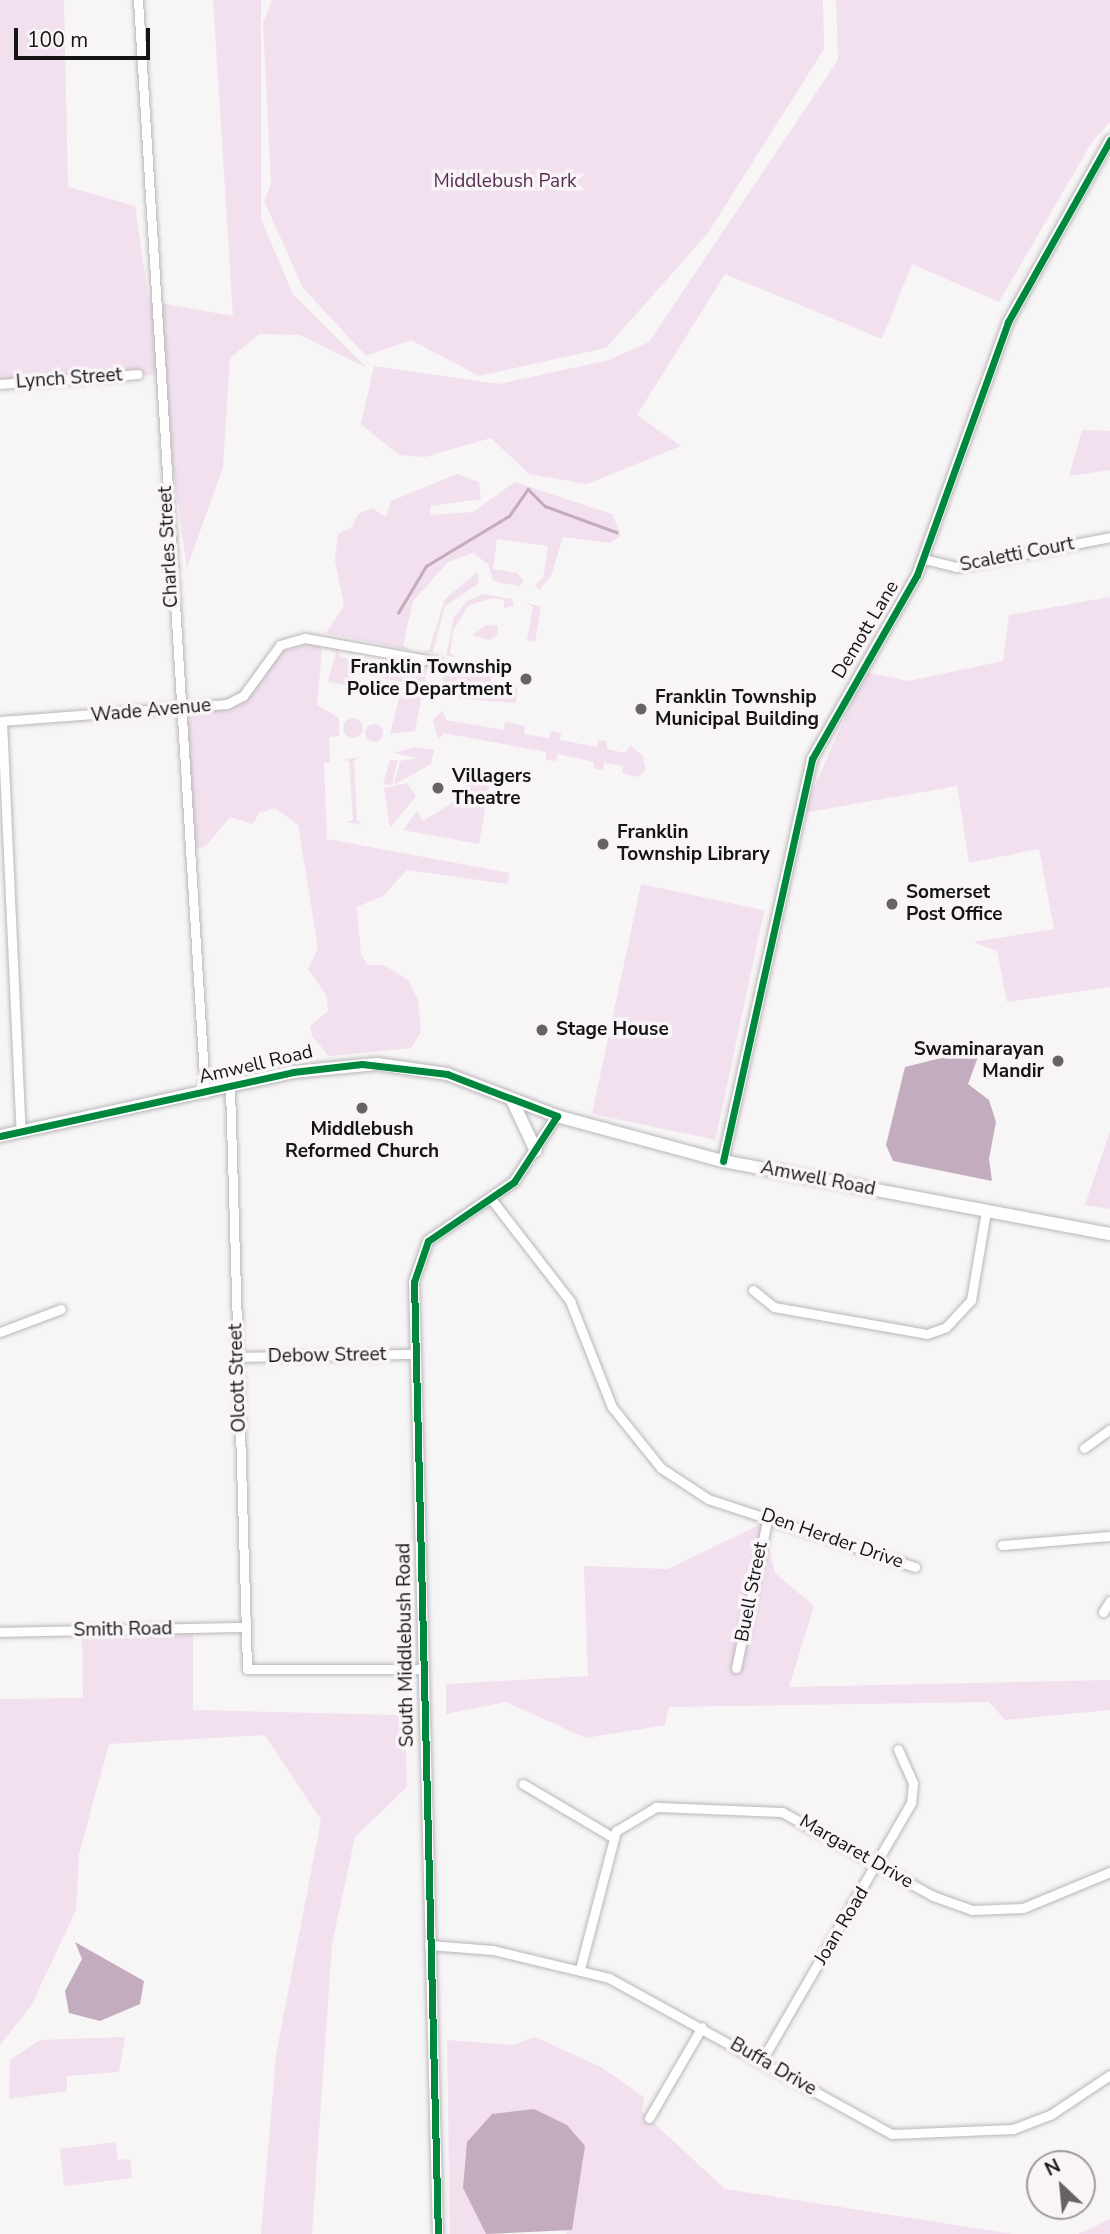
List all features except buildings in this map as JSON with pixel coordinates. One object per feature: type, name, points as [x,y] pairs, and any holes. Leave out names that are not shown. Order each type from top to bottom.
[{"type":"main road","name":"Amwell Road","points":[[0,1136],[324,1066],[377,1064],[447,1074],[556,1116],[723,1161],[1110,1234]]},
{"type":"main road","points":[[509,1097],[528,1123],[536,1151]]},
{"type":"street","name":"Charles Street","points":[[138,0],[178,711],[205,1093]]},
{"type":"street","name":"Demott Lane","points":[[723,1161],[812,759],[924,559],[1008,322],[1110,140]]},
{"type":"street","name":"Lynch Street","points":[[0,384],[138,374]]},
{"type":"street","name":"Scaletti Court","points":[[924,559],[957,567],[1110,537]]},
{"type":"street","name":"Wade Avenue","points":[[1,721],[178,711],[237,701],[273,652],[294,639],[439,662]]},
{"type":"street","points":[[1,721],[21,1132]]},
{"type":"street","name":"Olcott Street","points":[[230,1088],[247,1669],[421,1669]]},
{"type":"street","name":"South Middlebush Road","points":[[438,2234],[421,1669],[414,1282],[422,1252],[441,1229],[492,1200],[536,1151],[556,1116]]},
{"type":"street","name":"Den Herder Drive","points":[[492,1200],[570,1301],[611,1407],[640,1447],[692,1491],[915,1567]]},
{"type":"street","points":[[753,1290],[774,1307],[927,1334],[946,1327],[971,1300],[986,1211]]},
{"type":"street","points":[[0,1332],[61,1308]]},
{"type":"street","name":"Debow Street","points":[[238,1357],[415,1354]]},
{"type":"street","points":[[1084,1448],[1110,1429]]},
{"type":"street","name":"Buell Street","points":[[736,1668],[768,1516]]},
{"type":"street","points":[[1002,1545],[1110,1536]]},
{"type":"street","points":[[1103,1612],[1110,1601]]},
{"type":"street","name":"Smith Road","points":[[0,1632],[246,1627]]},
{"type":"street","name":"Joan Road","points":[[762,2060],[879,1864],[914,1792],[898,1749]]},
{"type":"street","points":[[523,1784],[614,1838],[580,1969]]},
{"type":"street","name":"Margaret Drive","points":[[614,1838],[643,1811],[736,1805],[797,1818],[958,1907],[988,1912],[1023,1908],[1110,1872]]},
{"type":"street","name":"Buffa Drive","points":[[429,1945],[493,1950],[580,1969],[647,1994],[880,2129],[907,2137],[1013,2129],[1050,2115],[1110,2076]]},
{"type":"street","points":[[649,2118],[702,2027]]},
{"type":"green space","points":[[0,0],[64,0],[68,187],[135,206],[149,301],[233,316],[213,0],[261,0],[261,219],[293,294],[367,368],[300,335],[259,334],[230,358],[223,467],[187,568],[160,375],[0,381]]},
{"type":"green space","name":"Middlebush Park","points":[[272,0],[823,0],[824,49],[708,233],[606,348],[479,376],[411,340],[366,356],[303,288],[264,201],[271,184],[263,23]]},
{"type":"green space","points":[[836,0],[1110,0],[1110,122],[1092,142],[999,302],[912,264],[882,339],[725,274],[637,415],[681,446],[587,484],[529,474],[491,438],[425,457],[399,455],[361,424],[374,366],[499,384],[609,360],[649,342],[838,60]]},
{"type":"green space","points":[[1082,430],[1110,431],[1110,470],[1069,476]]},
{"type":"green space","points":[[457,474],[479,482],[481,499],[431,506],[430,515],[473,512],[515,482],[612,514],[621,535],[610,543],[563,537],[551,576],[539,590],[535,585],[543,578],[548,546],[497,539],[493,569],[517,573],[524,581],[520,586],[493,581],[488,564],[473,553],[448,562],[413,601],[403,645],[410,650],[326,633],[344,606],[335,560],[338,534],[352,527],[358,514],[372,508],[386,517],[391,501]]},
{"type":"green space","points":[[477,572],[479,583],[445,606],[433,652],[422,652],[429,650],[445,599]]},
{"type":"green space","points":[[483,594],[512,599],[514,606],[504,608],[504,600],[493,598],[469,605],[453,630],[450,654],[457,657],[446,656],[454,617],[467,601]]},
{"type":"green space","points":[[1110,597],[1110,987],[1007,1002],[997,951],[973,942],[1054,929],[1039,849],[969,863],[957,786],[803,813],[865,672],[909,681],[1003,661],[1009,615]]},
{"type":"green space","points":[[525,602],[541,607],[535,642],[527,640],[533,607]]},
{"type":"green space","points":[[487,625],[498,626],[497,635],[490,640],[472,635]]},
{"type":"green space","points":[[314,643],[322,649],[317,705],[339,718],[339,736],[329,737],[330,762],[324,763],[327,839],[510,873],[507,884],[407,870],[383,896],[357,907],[361,955],[368,965],[384,965],[408,980],[418,1000],[421,1032],[411,1048],[329,1056],[312,1036],[310,1026],[328,1011],[326,995],[308,969],[318,948],[298,825],[275,808],[259,813],[253,824],[230,817],[205,847],[194,848],[182,717],[246,700],[282,651]]},
{"type":"green space","points":[[337,647],[340,657],[401,669],[406,660],[428,664],[415,731],[390,734],[403,682],[351,672],[348,685],[328,682]]},
{"type":"green space","points":[[477,667],[493,670],[490,688],[518,687],[516,703],[441,697],[444,668],[473,672]]},
{"type":"green space","points":[[443,710],[446,720],[504,730],[505,722],[525,726],[524,734],[549,738],[551,731],[561,733],[560,740],[597,747],[598,740],[607,741],[607,749],[625,753],[630,745],[643,756],[646,770],[638,777],[622,773],[623,766],[604,763],[603,770],[594,768],[594,762],[558,754],[556,761],[546,760],[546,752],[444,733],[438,740],[433,720]]},
{"type":"green space","points":[[353,718],[360,721],[363,728],[360,735],[353,738],[346,735],[343,728],[346,721]]},
{"type":"green space","points":[[374,724],[380,727],[383,733],[380,739],[374,742],[368,739],[365,733],[368,727]]},
{"type":"green space","points":[[415,747],[434,750],[431,764],[394,785],[400,761],[418,758],[393,753]]},
{"type":"green space","points":[[360,757],[354,761],[357,820],[363,825],[346,822],[353,820],[349,761],[342,760]]},
{"type":"green space","points":[[390,760],[398,760],[392,785],[383,784]]},
{"type":"green space","points":[[478,768],[492,771],[479,844],[403,830],[417,811],[423,821],[468,793],[462,780]]},
{"type":"green space","points":[[407,783],[416,796],[390,828],[384,788]]},
{"type":"green space","points":[[641,884],[764,910],[715,1140],[592,1114]]},
{"type":"green space","points":[[1110,1131],[1110,1209],[1085,1205]]},
{"type":"green space","points":[[763,1523],[775,1573],[814,1606],[789,1687],[1110,1680],[1110,1710],[1005,1720],[989,1702],[669,1707],[665,1725],[586,1738],[506,1702],[446,1714],[446,1684],[588,1676],[584,1566],[668,1569]]},
{"type":"green space","points":[[193,1628],[193,1710],[397,1715],[405,1706],[407,1787],[355,1837],[332,1944],[312,2234],[261,2234],[276,2055],[321,1820],[265,1735],[109,1744],[79,1854],[76,1910],[31,2006],[0,2045],[0,1699],[83,1698],[82,1629]]},
{"type":"green space","points":[[125,2037],[119,2072],[67,2076],[67,2091],[9,2099],[10,2060],[40,2040]]},
{"type":"green space","points":[[535,2037],[601,2067],[644,2097],[642,2112],[725,2189],[1013,2234],[566,2234],[585,2146],[534,2109],[492,2114],[463,2188],[486,2234],[450,2234],[447,2040],[512,2045]]},
{"type":"green space","points":[[116,2142],[118,2160],[130,2159],[132,2178],[64,2186],[60,2149]]},
{"type":"green space","points":[[1110,2219],[1110,2234],[1078,2234]]},
{"type":"shaded area","points":[[973,1050],[979,1054],[968,1084],[989,1100],[996,1122],[989,1159],[992,1181],[893,1161],[886,1145],[905,1067]]},
{"type":"shaded area","points":[[75,1942],[144,1981],[140,2004],[100,2021],[69,2013],[65,1991],[82,1959]]},
{"type":"shaded area","points":[[534,2109],[567,2125],[585,2146],[572,2230],[486,2234],[463,2188],[467,2142],[492,2114]]},
{"type":"waterway","points":[[528,489],[545,506],[616,532]]},
{"type":"waterway","points":[[398,613],[426,566],[509,516],[528,489]]},
{"type":"cycle path","points":[[723,1161],[812,759],[917,575],[1008,322],[1110,140]]},
{"type":"cycle path","points":[[0,1136],[293,1072],[362,1064],[447,1074],[557,1116],[514,1182],[428,1241],[414,1282],[438,2234]]},
{"type":"place","name":"Franklin Township Police Department","points":[[526,679]]},
{"type":"place","name":"Franklin Township Municipal Building","points":[[641,709]]},
{"type":"place","name":"Villagers Theatre","points":[[438,788]]},
{"type":"place","name":"Franklin Township Library","points":[[603,844]]},
{"type":"place","name":"Somerset Post Office","points":[[892,904]]},
{"type":"place","name":"Stage House","points":[[542,1030]]},
{"type":"place","name":"Swaminarayan Mandir","points":[[1058,1061]]},
{"type":"place","name":"Middlebush Reformed Church","points":[[362,1108]]}]
